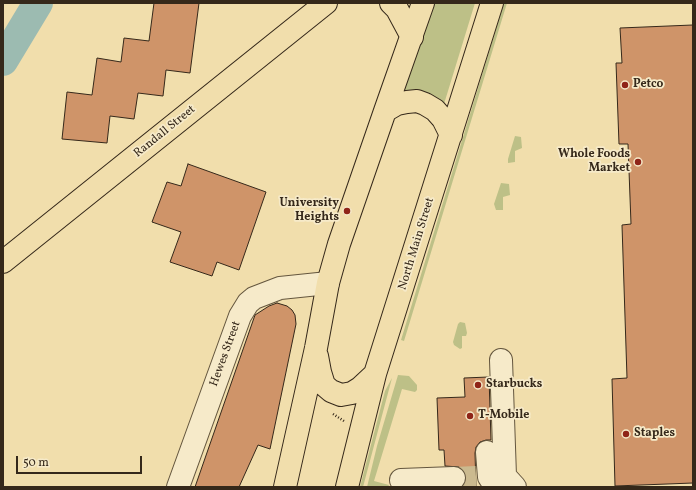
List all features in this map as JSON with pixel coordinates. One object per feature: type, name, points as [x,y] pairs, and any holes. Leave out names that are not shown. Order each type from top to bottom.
[{"type":"main road","name":"Randall Street","points":[[3,262],[326,3]]},
{"type":"main road","points":[[391,3],[397,8],[412,37]]},
{"type":"main road","points":[[285,487],[316,348],[328,284],[385,111],[424,3]]},
{"type":"main road","name":"North Main Street","points":[[348,487],[375,374],[492,3]]},
{"type":"main road","points":[[385,111],[397,104],[417,101],[435,110],[443,119],[451,135]]},
{"type":"main road","points":[[316,348],[324,385],[331,391],[341,395],[352,393],[360,388],[375,374]]},
{"type":"street","name":"Hewes Street","points":[[178,487],[240,316],[248,303],[254,298],[280,288],[328,284]]},
{"type":"street","points":[[487,452],[491,484],[505,476],[500,360]]},
{"type":"street","points":[[401,480],[454,478]]},
{"type":"green space","points":[[434,3],[475,3],[444,104],[442,105],[403,92]]},
{"type":"green space","points":[[504,3],[507,3],[404,341],[401,340]]},
{"type":"green space","points":[[515,136],[521,137],[522,148],[515,151],[515,162],[508,163],[508,159]]},
{"type":"green space","points":[[501,183],[509,184],[510,195],[503,197],[503,210],[496,210],[494,204]]},
{"type":"green space","points":[[460,322],[465,323],[467,333],[466,336],[462,336],[462,348],[460,349],[454,345],[453,342],[458,324]]},
{"type":"green space","points":[[398,375],[409,376],[417,385],[417,390],[415,392],[402,389],[374,481],[389,485],[388,487],[367,487],[377,446]]},
{"type":"green space","points":[[392,378],[363,487],[360,487],[385,391]]},
{"type":"building","points":[[154,3],[199,3],[190,73],[166,70],[163,96],[138,93],[134,119],[110,116],[107,143],[62,139],[67,92],[92,95],[97,58],[121,62],[124,38],[149,41]]},
{"type":"building","points":[[693,25],[693,483],[615,486],[612,379],[627,378],[622,225],[631,224],[628,144],[619,144],[616,63],[622,63],[620,28]]},
{"type":"building","points":[[188,164],[266,192],[239,270],[217,262],[212,276],[170,262],[181,232],[152,222],[167,182],[181,186]]},
{"type":"building","points":[[277,303],[287,306],[292,310],[295,315],[296,324],[270,449],[258,445],[239,487],[195,487],[255,315]]},
{"type":"building","points":[[489,377],[491,440],[480,442],[476,447],[476,487],[462,487],[466,478],[465,472],[459,467],[445,466],[444,450],[439,450],[437,398],[465,397],[464,378]]},
{"type":"waterway","points":[[3,61],[38,3]]},
{"type":"tunnel","points":[[454,478],[476,477]]},
{"type":"place","name":"Petco","points":[[625,85]]},
{"type":"place","name":"Whole Foods Market","points":[[638,162]]},
{"type":"place","name":"University Heights","points":[[347,211]]},
{"type":"place","name":"Starbucks","points":[[478,385]]},
{"type":"place","name":"T-Mobile","points":[[470,416]]},
{"type":"place","name":"Staples","points":[[626,434]]}]
